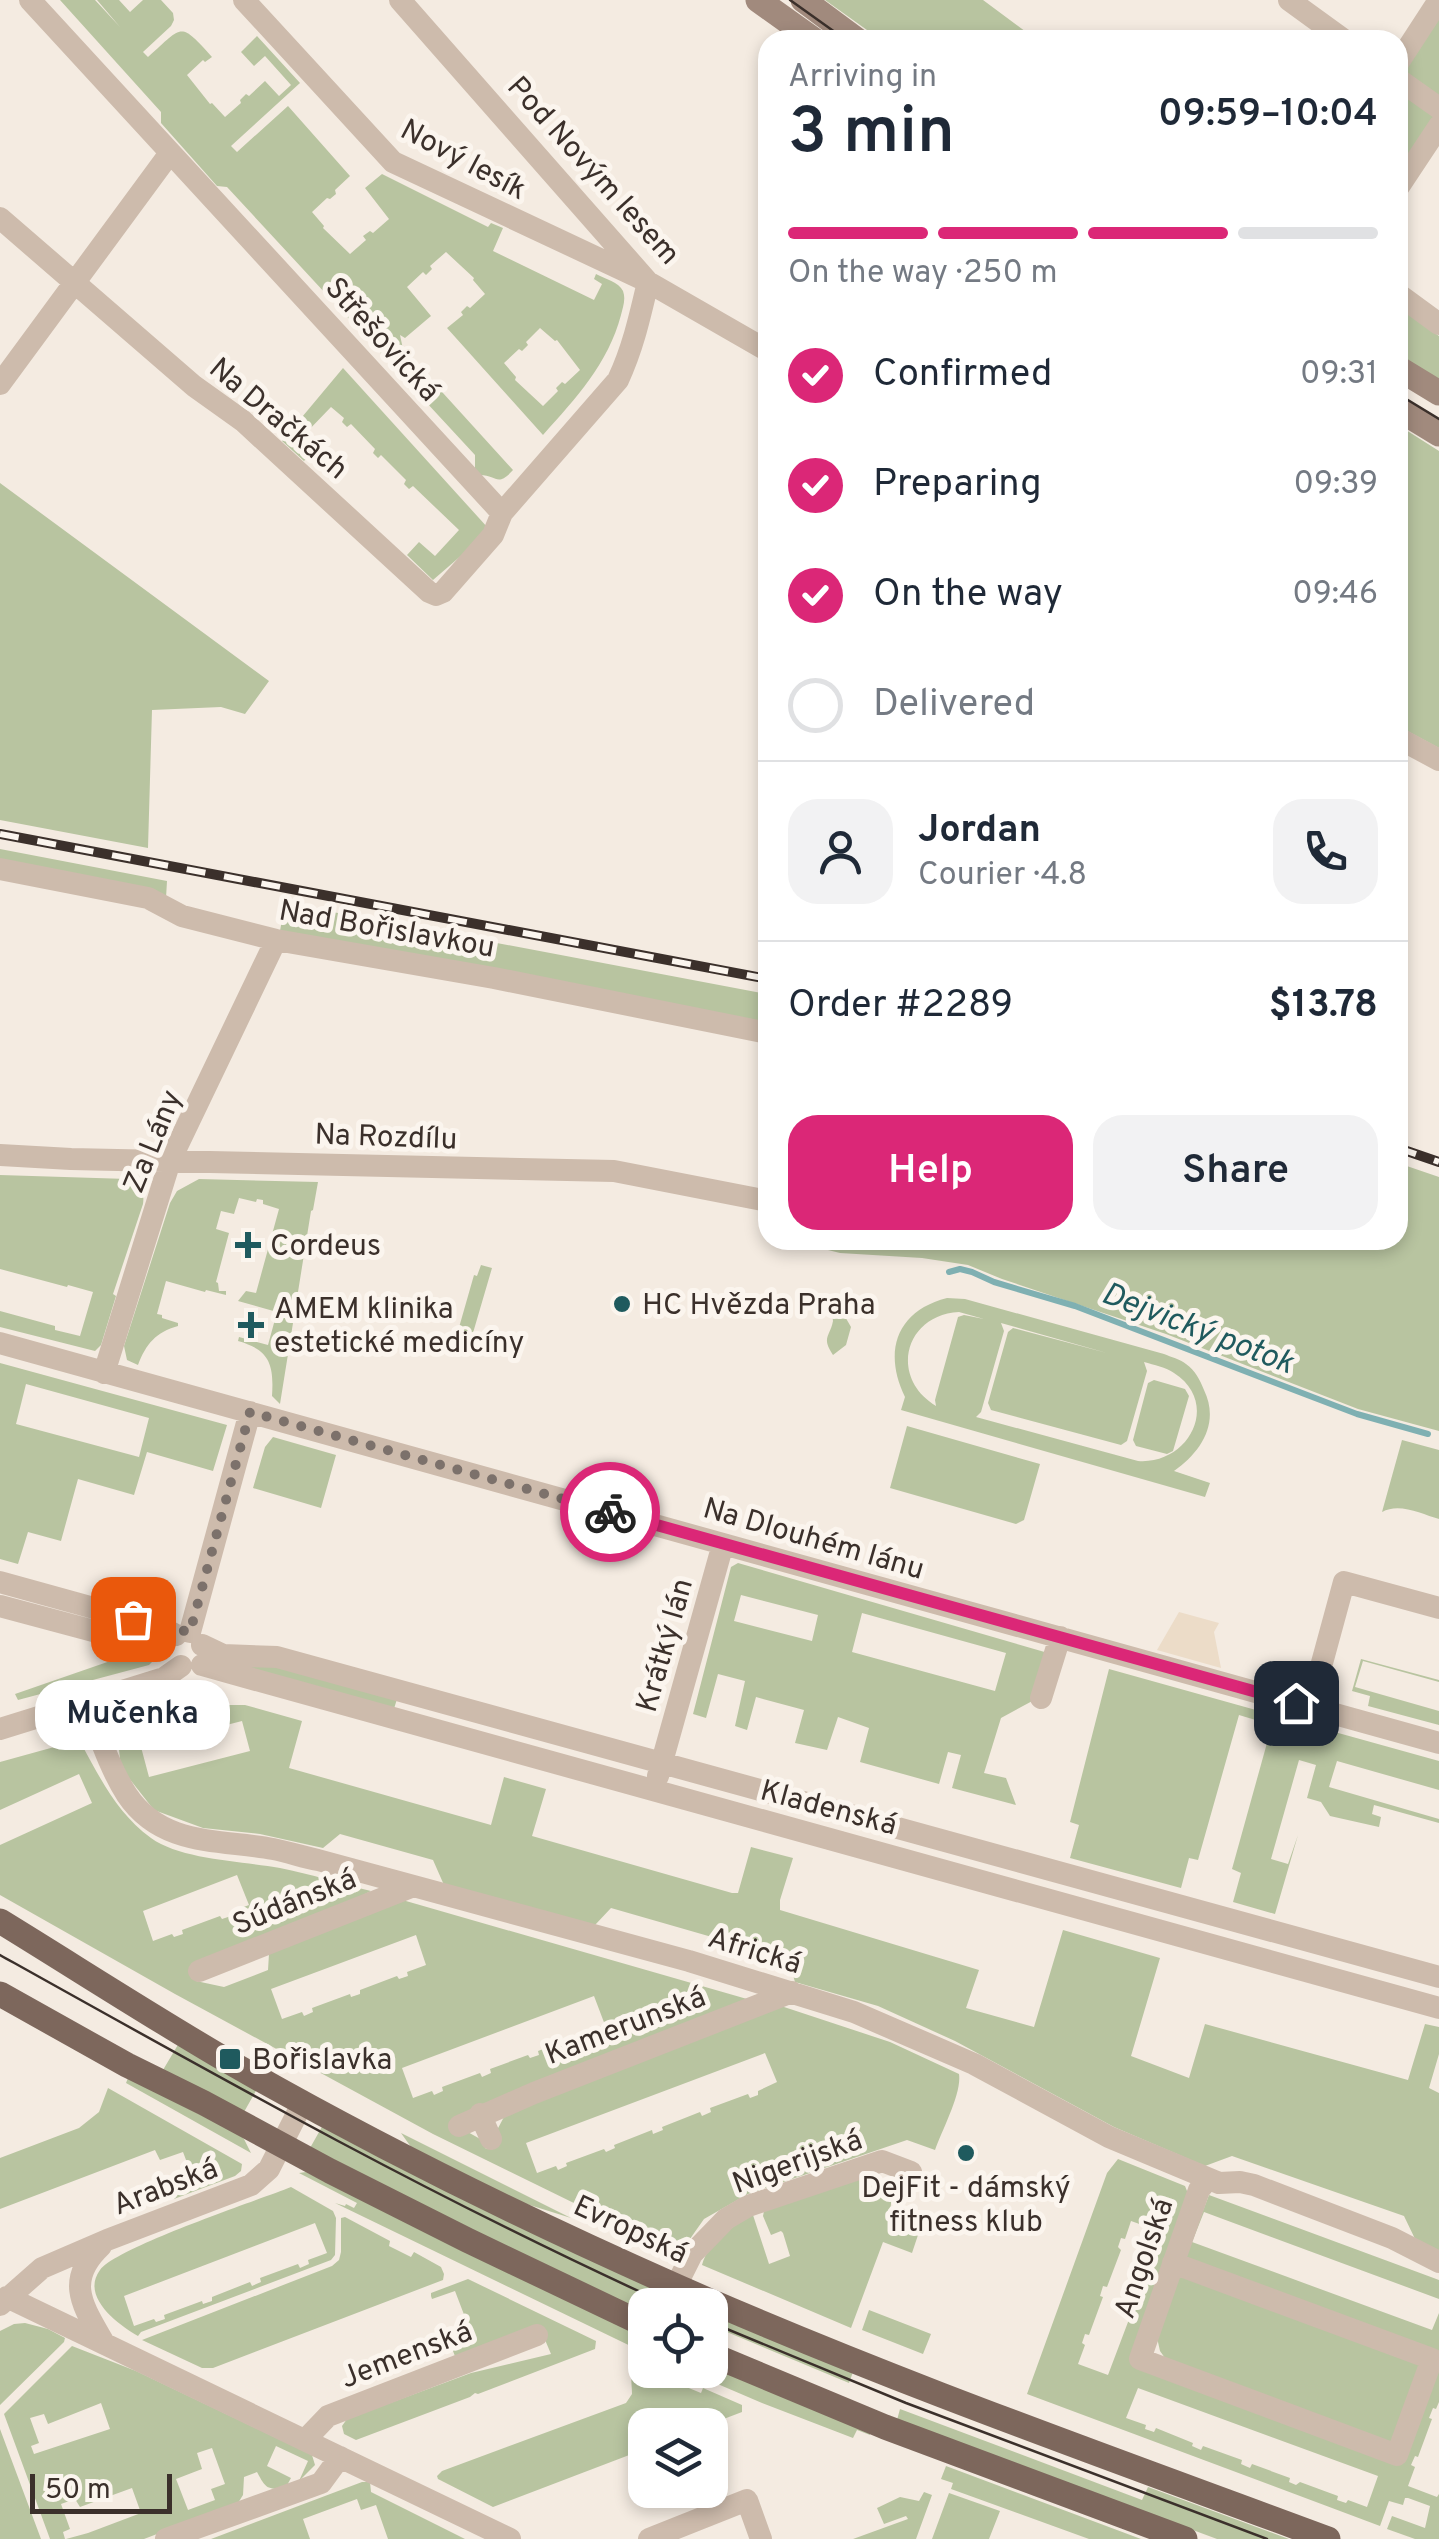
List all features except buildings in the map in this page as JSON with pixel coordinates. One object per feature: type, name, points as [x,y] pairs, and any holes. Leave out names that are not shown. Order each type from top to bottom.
[{"type":"main road","name":"Evropská","points":[[0,1921],[226,2060],[489,2199],[676,2286],[874,2370],[1328,2539]]},
{"type":"main road","points":[[0,1994],[281,2145],[628,2318]]},
{"type":"main road","points":[[728,2362],[884,2427],[1185,2539]]},
{"type":"street","name":"Střešovická","points":[[30,0],[502,512]]},
{"type":"street","name":"Nový lesík","points":[[244,0],[394,162],[648,282]]},
{"type":"street","name":"Pod Novým lesem","points":[[400,0],[648,282],[758,345]]},
{"type":"street","points":[[758,0],[800,30]]},
{"type":"street","points":[[803,0],[844,30]]},
{"type":"street","points":[[1288,0],[1330,30]]},
{"type":"street","points":[[1408,48],[1439,0]]},
{"type":"street","points":[[1408,86],[1439,108]]},
{"type":"street","points":[[1408,173],[1439,126]]},
{"type":"street","points":[[0,384],[170,153]]},
{"type":"street","name":"Na Dračkách","points":[[0,218],[194,386],[243,421],[432,594],[443,592],[493,534],[502,512]]},
{"type":"street","points":[[502,512],[618,380],[637,332],[648,282]]},
{"type":"street","points":[[1408,301],[1439,324]]},
{"type":"street","points":[[1408,374],[1439,393]]},
{"type":"street","points":[[1408,415],[1439,434]]},
{"type":"street","points":[[1408,743],[1439,760]]},
{"type":"street","name":"Nad Bořislavkou","points":[[0,869],[148,898],[182,916],[276,940],[494,978],[758,1031]]},
{"type":"street","name":"Za Lány","points":[[104,1373],[170,1161],[276,940]]},
{"type":"street","name":"Na Rozdílu","points":[[0,1155],[614,1171],[758,1200]]},
{"type":"street","name":"Na Dlouhém lánu","points":[[0,1343],[1439,1743]]},
{"type":"street","points":[[0,1730],[164,1678],[190,1648],[250,1412]]},
{"type":"street","name":"Krátký lán","points":[[654,1790],[723,1544]]},
{"type":"street","name":"Kladenská","points":[[0,1582],[133,1619],[190,1648],[654,1790],[1439,2008]]},
{"type":"street","points":[[1310,1707],[1344,1582],[1439,1608]]},
{"type":"street","points":[[0,1606],[100,1634],[133,1619]]},
{"type":"street","points":[[1041,1698],[1060,1637]]},
{"type":"street","name":"Kladenská","points":[[190,1648],[223,1655],[277,1656],[1439,1977]]},
{"type":"street","name":"Africká","points":[[87,1703],[115,1774],[130,1799],[173,1833],[272,1849],[689,1961],[854,2012],[974,2064],[1109,2136],[1208,2179],[1254,2185],[1392,2238],[1439,2262]]},
{"type":"street","name":"Súdánská","points":[[199,1971],[410,1887]]},
{"type":"street","name":"Kamerunská","points":[[459,2126],[480,2114],[792,1992]]},
{"type":"street","name":"Arabská","points":[[104,2343],[80,2298],[79,2282],[88,2258],[107,2240],[252,2185],[269,2168],[303,2102]]},
{"type":"street","points":[[480,2114],[490,2139]]},
{"type":"street","name":"Nigerijská","points":[[676,2286],[685,2264],[700,2245],[726,2219],[748,2206],[882,2160],[911,2172]]},
{"type":"street","name":"Angolská","points":[[1173,2263],[1432,2360],[1397,2455],[1140,2359],[1173,2263],[1199,2190],[1208,2179]]},
{"type":"street","points":[[107,2240],[42,2268],[4,2301],[104,2343],[510,2539]]},
{"type":"street","name":"Jemenská","points":[[305,2440],[328,2416],[537,2335]]},
{"type":"street","points":[[166,2539],[320,2483],[340,2457]]},
{"type":"street","points":[[650,2539],[747,2500],[761,2539]]},
{"type":"green space","points":[[60,0],[95,0],[120,27],[97,0],[119,0],[130,12],[143,0],[161,0],[174,20],[143,52],[148,57],[181,32],[193,37],[212,57],[187,75],[225,117],[246,94],[249,96],[265,81],[279,96],[291,85],[265,56],[254,66],[241,52],[257,36],[300,83],[231,146],[237,152],[288,106],[350,176],[335,190],[336,194],[312,212],[350,254],[366,240],[363,236],[389,219],[365,188],[382,174],[488,227],[491,223],[503,228],[493,251],[594,300],[602,284],[594,279],[596,274],[618,285],[624,303],[608,349],[579,394],[543,435],[447,328],[463,315],[461,312],[467,306],[470,308],[485,294],[474,278],[446,252],[426,275],[423,272],[407,287],[431,316],[405,338],[400,335],[403,349],[513,470],[500,479],[480,475],[475,469],[475,455],[227,187],[217,186],[161,123],[161,112]],"holes":[[[540,328],[580,370],[565,384],[562,382],[543,406],[515,380],[504,363],[519,349],[522,351]]]},
{"type":"green space","points":[[825,0],[983,0],[1024,30],[867,30]]},
{"type":"green space","points":[[1439,12],[1439,97],[1408,76],[1408,58]]},
{"type":"green space","points":[[1408,97],[1435,115],[1408,156]]},
{"type":"green space","points":[[1408,313],[1439,336],[1439,382],[1408,363]]},
{"type":"green space","points":[[343,368],[488,528],[433,580],[407,555],[419,542],[435,556],[459,530],[413,486],[409,489],[404,484],[406,480],[381,455],[378,458],[373,453],[375,449],[351,424],[347,427],[342,422],[344,418],[331,407],[304,435],[317,447],[304,461],[282,441]]},
{"type":"green space","points":[[1408,431],[1439,451],[1439,748],[1408,731]]},
{"type":"green space","points":[[0,483],[269,681],[245,714],[221,707],[152,710],[148,848],[0,820]]},
{"type":"green space","points":[[0,849],[167,881],[166,898],[0,861]]},
{"type":"green space","points":[[285,903],[758,992],[758,1022],[280,931]]},
{"type":"green space","points":[[1408,1166],[1439,1177],[1439,1431],[1358,1409],[1166,1334],[968,1265],[828,1250],[1408,1250]]},
{"type":"green space","points":[[0,1175],[128,1179],[142,1192],[143,1204],[113,1294],[116,1296],[101,1345],[95,1351],[0,1327],[0,1311],[80,1336],[93,1292],[0,1269]]},
{"type":"green space","points":[[199,1179],[318,1182],[280,1404],[272,1396],[268,1360],[257,1349],[238,1341],[239,1337],[268,1345],[277,1312],[238,1301],[246,1291],[256,1293],[279,1209],[263,1204],[263,1200],[239,1198],[234,1214],[221,1211],[216,1229],[229,1233],[216,1282],[219,1291],[226,1291],[226,1295],[166,1281],[157,1314],[178,1326],[153,1340],[138,1365],[127,1360],[124,1346],[170,1203],[177,1191]]},
{"type":"green space","points":[[481,1265],[492,1268],[468,1350],[460,1347],[456,1338],[474,1275],[477,1276]]},
{"type":"green space","points":[[947,1298],[965,1299],[1184,1362],[1201,1383],[1208,1402],[1209,1425],[1200,1446],[1174,1471],[1210,1483],[1205,1497],[901,1410],[905,1397],[898,1380],[895,1349],[905,1323],[930,1304]],"holes":[[[959,1312],[984,1319],[958,1317],[936,1406],[912,1380],[909,1350],[926,1324]],[[1001,1323],[1107,1353],[1013,1328],[1008,1332],[988,1403],[991,1410],[1121,1445],[1127,1441],[1147,1371],[1144,1362],[1171,1371],[1188,1386],[1197,1415],[1193,1430],[1172,1453],[1156,1460],[1138,1461],[976,1417],[981,1412],[1004,1331]]]},
{"type":"green space","points":[[836,1301],[851,1327],[846,1345],[833,1355],[827,1341],[833,1321],[831,1307]]},
{"type":"green space","points":[[0,1363],[227,1425],[213,1471],[147,1452],[134,1495],[78,1479],[61,1541],[28,1532],[18,1564],[0,1559]],"holes":[[[26,1384],[149,1418],[139,1457],[16,1424]]]},
{"type":"green space","points":[[1154,1380],[1185,1389],[1189,1396],[1173,1451],[1167,1454],[1136,1446],[1133,1440],[1148,1383]]},
{"type":"green space","points":[[907,1426],[1040,1464],[1024,1520],[1016,1524],[890,1488]]},
{"type":"green space","points":[[273,1437],[336,1455],[321,1508],[253,1488],[265,1447]]},
{"type":"green space","points":[[1402,1440],[1439,1450],[1439,1519],[1403,1509],[1382,1512]]},
{"type":"green space","points":[[738,1563],[1048,1653],[1036,1699],[1001,1718],[984,1773],[1006,1778],[1016,1805],[952,1788],[961,1755],[948,1752],[939,1784],[860,1762],[869,1728],[838,1717],[827,1750],[795,1743],[804,1710],[756,1697],[747,1730],[735,1726],[745,1681],[718,1674],[706,1718],[693,1714],[731,1567]],"holes":[[[741,1595],[818,1615],[812,1641],[734,1621]],[[862,1613],[1006,1653],[995,1691],[852,1652]]]},
{"type":"green space","points":[[142,1650],[153,1654],[149,1665],[18,1700],[15,1694]]},
{"type":"green space","points":[[1361,1659],[1439,1680],[1363,1661],[1355,1687],[1439,1711],[1439,1725],[1368,1706],[1370,1696],[1352,1691]]},
{"type":"green space","points":[[257,1661],[397,1699],[393,1712],[247,1671]]},
{"type":"green space","points":[[1109,1669],[1439,1761],[1439,1790],[1337,1761],[1329,1787],[1439,1819],[1439,1823],[1374,1805],[1372,1814],[1381,1817],[1379,1827],[1330,1816],[1321,1802],[1307,1798],[1316,1765],[1299,1760],[1271,1859],[1288,1864],[1298,1835],[1275,1914],[1233,1902],[1241,1873],[1232,1869],[1272,1725],[1239,1715],[1198,1860],[1189,1858],[1181,1888],[1070,1858],[1079,1825],[1070,1822]]},
{"type":"green space","points":[[204,1705],[245,1705],[302,1721],[289,1768],[491,1825],[504,1777],[546,1789],[532,1836],[732,1893],[738,1893],[751,1847],[793,1858],[780,1910],[979,1970],[966,2008],[1034,2027],[1063,1930],[1160,1958],[1131,2056],[1189,2078],[1205,2024],[1408,2080],[1425,2024],[1439,2027],[1439,2054],[1429,2088],[1439,2093],[1439,2252],[1417,2243],[1404,2216],[1232,2156],[1205,2166],[1114,2127],[955,2041],[878,2006],[795,1982],[788,1959],[611,1908],[595,1925],[444,1885],[433,1860],[340,1834],[323,1848],[260,1834],[203,1828],[154,1810],[121,1768],[117,1731]],"holes":[[[242,1721],[250,1751],[149,1777],[141,1747]]]},
{"type":"green space","points":[[76,1741],[120,1807],[139,1829],[164,1845],[195,1855],[292,1870],[371,1891],[196,1981],[224,1987],[268,1970],[269,1954],[399,1899],[747,1999],[466,2131],[482,2140],[486,2149],[499,2143],[496,2132],[505,2115],[778,2005],[890,2042],[959,2074],[955,2101],[935,2150],[907,2140],[748,2194],[704,2219],[676,2253],[433,2134],[0,1895],[0,1845],[92,1803],[79,1774],[0,1810],[0,1762]],"holes":[[[237,1875],[249,1905],[230,1912],[231,1916],[220,1916],[182,1930],[183,1934],[153,1941],[143,1911]],[[416,1935],[426,1965],[407,1972],[408,1976],[397,1976],[360,1990],[360,1994],[312,2008],[313,2012],[304,2016],[302,2012],[282,2019],[271,1989]],[[594,1996],[605,2025],[586,2033],[587,2037],[576,2037],[538,2051],[539,2055],[528,2055],[490,2069],[491,2073],[482,2077],[480,2073],[442,2087],[443,2091],[434,2095],[432,2091],[413,2098],[402,2068]],[[765,2053],[777,2082],[758,2091],[758,2095],[750,2098],[748,2094],[710,2108],[711,2112],[702,2116],[700,2112],[653,2134],[652,2130],[614,2145],[606,2152],[604,2149],[566,2163],[558,2170],[556,2166],[537,2173],[526,2143]]]},
{"type":"green space","points":[[179,2043],[257,2089],[244,2112],[163,2070]]},
{"type":"green space","points":[[128,2078],[237,2133],[251,2153],[126,2083]]},
{"type":"green space","points":[[108,2088],[242,2164],[241,2171],[174,2199],[171,2193],[175,2188],[194,2181],[183,2152],[160,2160],[155,2150],[0,2209],[0,2158],[79,2128],[99,2112]]},
{"type":"green space","points":[[323,2125],[659,2288],[628,2288],[628,2305],[513,2252],[310,2148]]},
{"type":"green space","points":[[401,2133],[571,2218],[520,2202],[411,2147]]},
{"type":"green space","points":[[1118,2159],[1185,2186],[1189,2196],[1133,2360],[1165,2358],[1156,2333],[1209,2195],[1439,2280],[1439,2299],[1204,2212],[1192,2242],[1432,2330],[1439,2313],[1439,2402],[1429,2418],[1432,2419],[1418,2457],[1411,2465],[1415,2467],[1408,2486],[1437,2497],[1439,2494],[1439,2539],[1415,2539],[1387,2529],[1392,2516],[1425,2528],[1430,2506],[1408,2498],[1403,2505],[1389,2501],[1380,2526],[1027,2394],[1107,2173]],"holes":[[[1131,2221],[1162,2232],[1108,2375],[1078,2364],[1085,2334],[1089,2335],[1103,2297],[1103,2286],[1107,2287],[1121,2250],[1121,2238],[1125,2239]],[[1138,2388],[1378,2476],[1367,2507],[1337,2500],[1338,2496],[1300,2482],[1296,2485],[1289,2482],[1290,2478],[1252,2464],[1250,2468],[1241,2464],[1242,2460],[1203,2446],[1201,2450],[1156,2428],[1154,2432],[1145,2429],[1146,2425],[1126,2418]]]},
{"type":"green space","points":[[306,2172],[628,2329],[628,2345],[335,2203],[354,2208],[357,2203],[299,2173]]},
{"type":"green space","points":[[869,2175],[883,2183],[890,2193],[889,2224],[918,2235],[912,2253],[883,2242],[851,2328],[702,2265],[715,2241],[753,2215],[769,2264],[790,2256],[783,2233],[771,2235],[764,2211]]},
{"type":"green space","points":[[291,2187],[333,2211],[335,2255],[331,2260],[138,2336],[112,2317],[98,2300],[95,2280],[112,2260],[159,2237]],"holes":[[[315,2223],[327,2253],[308,2260],[309,2264],[300,2268],[298,2264],[260,2278],[261,2282],[252,2286],[250,2282],[212,2297],[212,2301],[164,2315],[165,2319],[156,2322],[154,2319],[134,2326],[124,2296]]]},
{"type":"green space","points":[[341,2218],[390,2241],[389,2246],[411,2257],[414,2252],[441,2267],[443,2280],[213,2368],[202,2368],[142,2340],[332,2266],[339,2260]]},
{"type":"green space","points":[[468,2279],[596,2341],[595,2349],[356,2440],[344,2434],[342,2426],[347,2419],[471,2373],[551,2354],[540,2328],[458,2364],[448,2338],[460,2334],[459,2329],[468,2325],[455,2291],[432,2299],[431,2293]]},
{"type":"green space","points":[[869,2310],[931,2334],[923,2354],[862,2330]]},
{"type":"green space","points":[[728,2320],[853,2372],[849,2383],[728,2333]]},
{"type":"green space","points":[[25,2323],[48,2329],[65,2338],[64,2342],[0,2405],[0,2331]]},
{"type":"green space","points":[[72,2346],[136,2371],[312,2455],[315,2465],[299,2481],[308,2461],[276,2446],[267,2466],[291,2478],[285,2489],[268,2487],[257,2472],[244,2477],[243,2495],[238,2503],[144,2539],[66,2539],[141,2513],[132,2488],[80,2507],[75,2499],[61,2504],[70,2529],[63,2532],[65,2539],[50,2539],[4,2414]],"holes":[[[101,2403],[110,2429],[34,2454],[31,2446],[39,2443],[30,2418],[44,2414],[48,2424]],[[212,2448],[225,2484],[211,2489],[215,2500],[188,2510],[176,2479],[202,2469],[197,2453]]]},
{"type":"green space","points":[[728,2373],[870,2435],[857,2430],[853,2438],[727,2388]]},
{"type":"green space","points":[[632,2388],[689,2388],[701,2393],[703,2388],[742,2405],[742,2412],[728,2417],[728,2408],[628,2408],[628,2455],[493,2507],[438,2479],[442,2471],[626,2403]]},
{"type":"green space","points":[[900,2409],[1142,2500],[1148,2487],[1289,2539],[1217,2539],[897,2420]]},
{"type":"green space","points":[[0,2429],[41,2539],[0,2539]]},
{"type":"green space","points":[[946,2466],[1141,2539],[1089,2539],[951,2489],[953,2483],[941,2479]]},
{"type":"green space","points":[[370,2482],[371,2492],[465,2539],[388,2539],[376,2505],[361,2510],[357,2499],[303,2519],[310,2539],[211,2539]]},
{"type":"green space","points":[[924,2492],[932,2495],[916,2539],[853,2539],[908,2519],[906,2516],[884,2524],[877,2508],[900,2497],[919,2501]]},
{"type":"green space","points":[[949,2493],[1000,2511],[989,2539],[932,2539]]},
{"type":"shaded area","points":[[1179,1612],[1219,1623],[1214,1632],[1221,1668],[1157,1650]]},
{"type":"waterway","name":"Dejvický potok","points":[[949,1272],[972,1272],[1075,1306],[1357,1414],[1428,1434]]},
{"type":"tram line","points":[[790,0],[832,30]]},
{"type":"tram line","points":[[1408,400],[1439,419]]},
{"type":"tram line","points":[[0,1955],[414,2181],[632,2288]]},
{"type":"tram line","points":[[728,2329],[906,2403],[1267,2539]]},
{"type":"railway","points":[[0,834],[758,977]]},
{"type":"railway","points":[[1408,1151],[1439,1162]]},
{"type":"way so far","points":[[133,1619],[176,1634],[190,1632],[250,1412],[610,1512]]},
{"type":"place","name":"Cordeus","points":[[248,1245]]},
{"type":"place","name":"HC Hvězda Praha","points":[[622,1304]]},
{"type":"place","name":"AMEM klinika estetické medicíny","points":[[251,1325]]},
{"type":"place","name":"Mučenka","points":[[133,1619]]},
{"type":"place","name":"Bořislavka","points":[[230,2059]]},
{"type":"place","name":"DejFit - dámský fitness klub","points":[[966,2153]]},
{"type":"route","points":[[610,1512],[1296,1703]]}]
